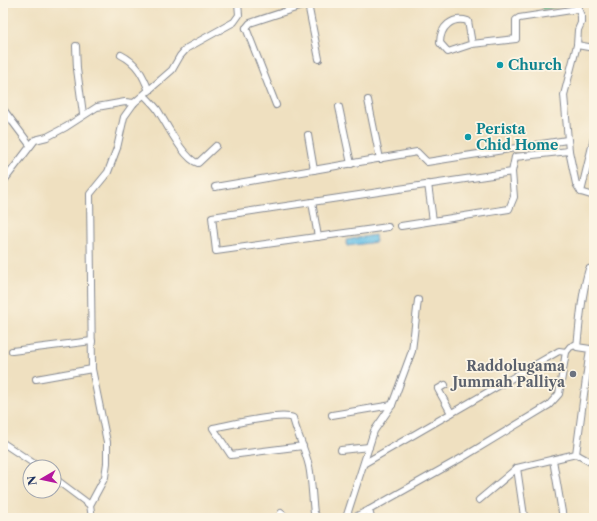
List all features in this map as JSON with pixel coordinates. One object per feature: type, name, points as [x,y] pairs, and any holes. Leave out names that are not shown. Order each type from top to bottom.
[{"type":"street","points":[[92,518],[90,505],[105,477],[108,463],[107,442],[92,369],[90,194],[108,172],[117,148],[124,117],[134,103],[172,70],[180,56],[187,48],[234,22],[240,15],[238,3]]},
{"type":"street","points":[[246,28],[250,23],[308,4],[319,59]]},
{"type":"street","points":[[472,44],[468,21],[460,19],[450,21],[440,34],[440,42],[448,52],[472,44],[516,39],[516,20],[519,18],[577,6],[581,16],[581,23],[578,30],[577,45],[564,95],[567,140],[576,184],[581,192],[594,196]]},
{"type":"street","points":[[234,22],[246,28],[276,105]]},
{"type":"street","points":[[577,45],[594,48]]},
{"type":"street","points":[[76,46],[76,69],[84,114]]},
{"type":"street","points":[[121,55],[129,59],[141,71],[146,93],[186,153],[198,163],[216,146]]},
{"type":"street","points":[[368,100],[380,159]]},
{"type":"street","points":[[3,182],[35,140],[47,137],[66,127],[97,107],[125,102],[134,103]]},
{"type":"street","points":[[339,107],[351,164]]},
{"type":"street","points":[[3,109],[30,145]]},
{"type":"street","points":[[308,136],[314,170]]},
{"type":"street","points":[[581,192],[594,138]]},
{"type":"street","points":[[215,187],[417,152],[427,162],[567,140]]},
{"type":"street","points":[[401,226],[509,209],[514,197],[512,172],[515,157],[569,151]]},
{"type":"street","points":[[388,227],[216,251],[212,217],[512,172]]},
{"type":"street","points":[[428,184],[433,221]]},
{"type":"street","points":[[312,202],[318,236]]},
{"type":"street","points":[[576,454],[592,349],[577,347],[577,344],[586,281],[589,269],[594,267]]},
{"type":"street","points":[[346,518],[365,463],[374,431],[392,405],[412,351],[418,300]]},
{"type":"street","points":[[12,351],[92,341]]},
{"type":"street","points":[[353,518],[465,456],[549,405],[559,394],[566,352],[570,347],[577,344]]},
{"type":"street","points":[[365,463],[559,351],[566,352]]},
{"type":"street","points":[[36,379],[92,369]]},
{"type":"street","points":[[445,385],[438,389],[451,413]]},
{"type":"street","points":[[332,415],[392,405]]},
{"type":"street","points":[[303,446],[231,455],[214,428],[288,415],[293,418],[303,446],[309,466],[314,513],[318,518],[322,518]]},
{"type":"street","points":[[3,443],[27,459]]},
{"type":"street","points":[[342,450],[369,447]]},
{"type":"street","points":[[479,500],[517,468],[576,454],[594,464]]},
{"type":"street","points":[[553,460],[563,518]]},
{"type":"street","points":[[517,468],[524,516],[521,518]]},
{"type":"street","points":[[62,484],[90,505]]},
{"type":"street","points":[[368,510],[371,518]]},
{"type":"street","points":[[281,513],[287,518]]},
{"type":"green space","points":[[542,3],[569,3],[569,4],[543,10]]},
{"type":"water","points":[[375,235],[376,242],[347,246],[346,240]]},
{"type":"place","name":"Church","points":[[500,65]]},
{"type":"place","name":"Perista Chid Home","points":[[468,137]]},
{"type":"place","name":"Raddolugama Jummah Palliya","points":[[573,374]]}]
